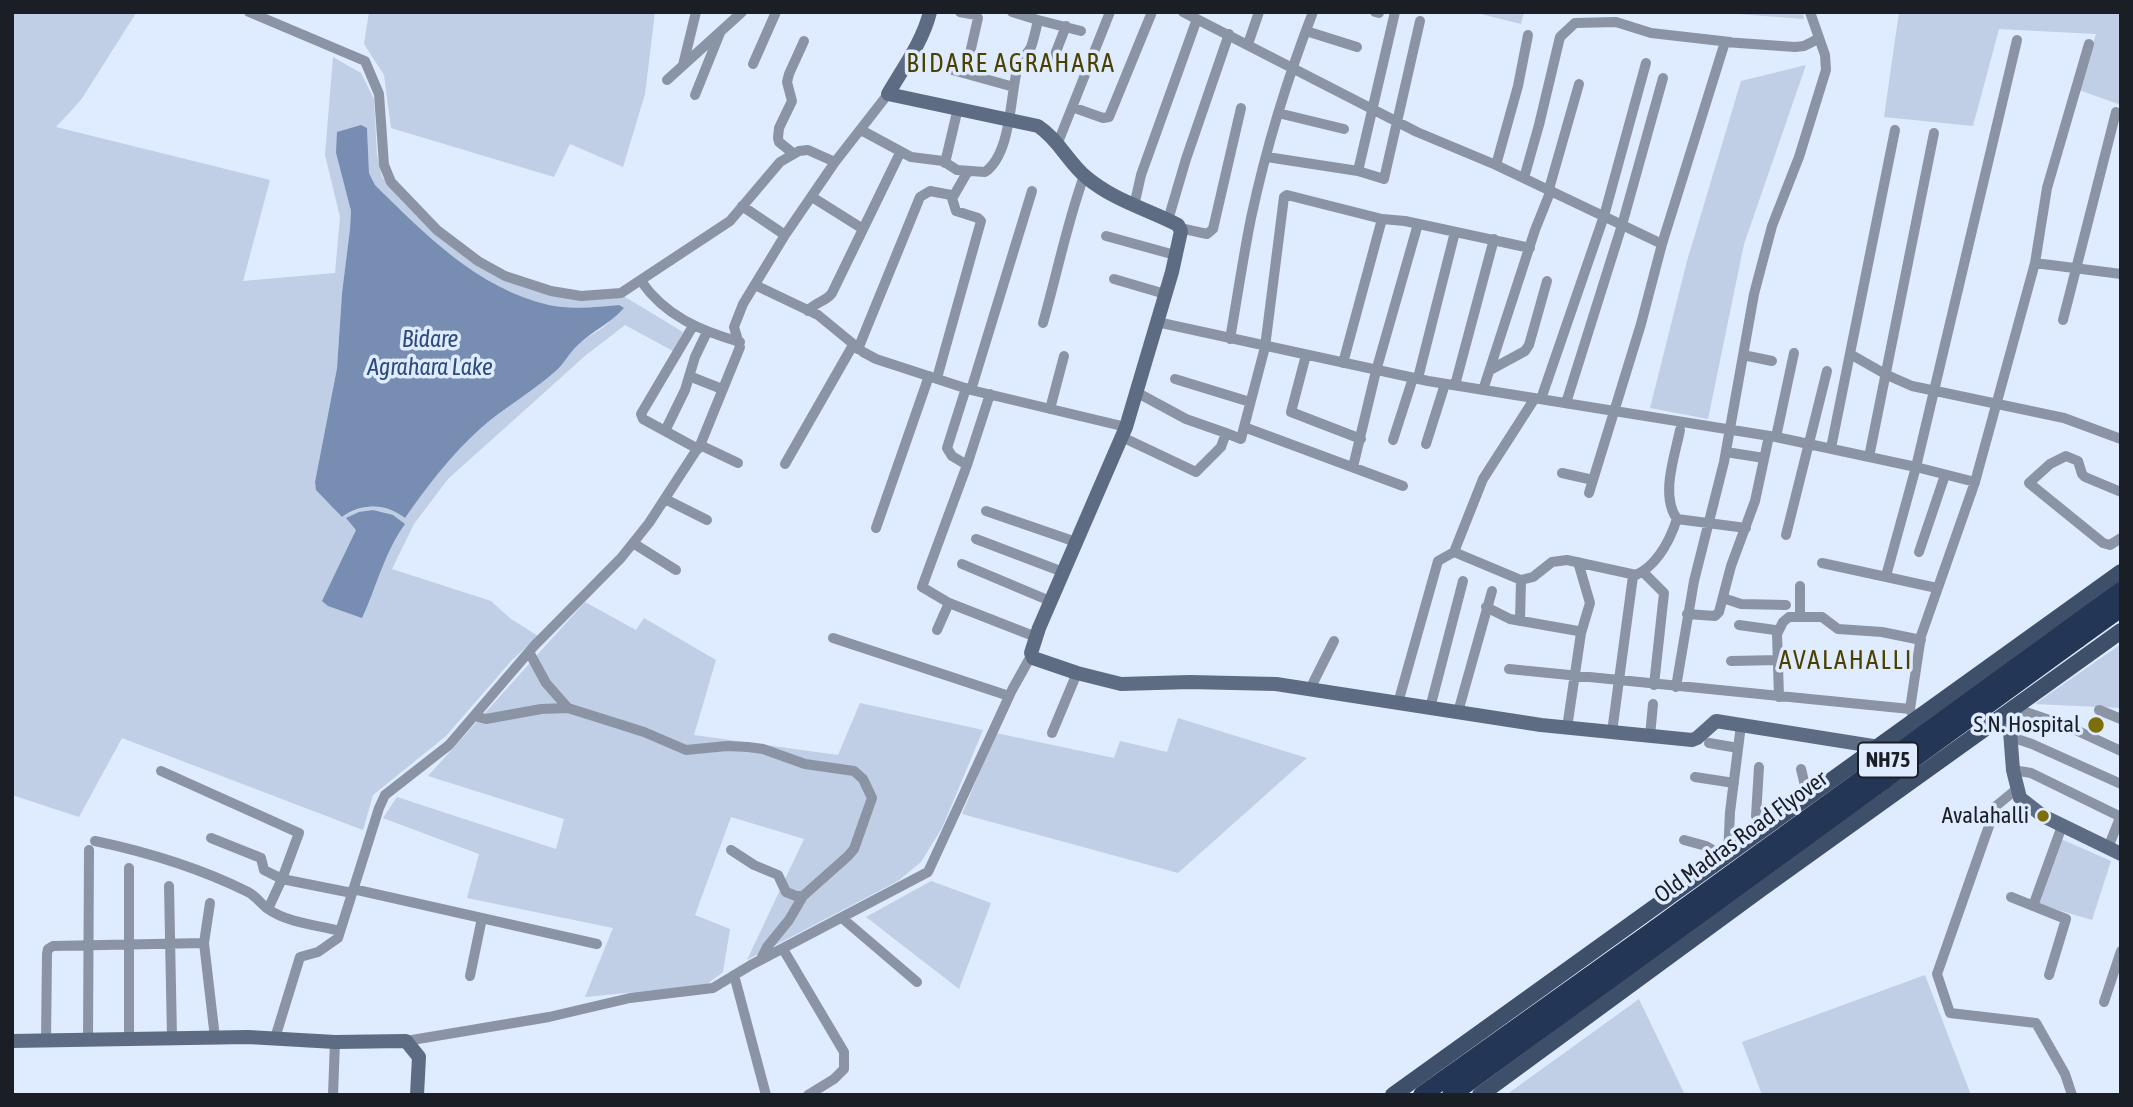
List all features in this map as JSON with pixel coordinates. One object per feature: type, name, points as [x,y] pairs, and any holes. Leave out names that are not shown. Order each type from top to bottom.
[{"type":"highway","name":"Old Madras Road Flyover","points":[[1451,1095],[1660,935],[2121,591]]},
{"type":"highway","name":"Old Madras Road Flyover","points":[[1422,1095],[1660,935],[2121,608]]},
{"type":"main road","points":[[1393,1095],[1808,799],[1879,747],[1913,715],[2121,572]]},
{"type":"main road","points":[[1480,1095],[2121,631]]},
{"type":"street","points":[[249,12],[365,61],[379,94],[384,165],[391,182],[437,230],[478,261],[505,276],[551,291],[581,296],[621,293],[730,221],[780,162],[808,150],[835,162]]},
{"type":"street","points":[[683,65],[696,12]]},
{"type":"street","points":[[667,80],[742,12]]},
{"type":"street","points":[[753,64],[776,12]]},
{"type":"street","points":[[275,1038],[300,957],[318,952],[338,938],[385,795],[449,745],[529,652],[633,543],[666,499],[699,447],[739,351],[740,342],[735,331],[735,321],[743,304],[785,235],[835,162],[888,94],[927,23],[930,12]]},
{"type":"street","points":[[960,12],[976,15],[978,18],[970,53]]},
{"type":"street","points":[[1012,12],[1081,30]]},
{"type":"street","points":[[1057,145],[1110,12]]},
{"type":"street","points":[[1072,107],[1103,118],[1113,113],[1152,12]]},
{"type":"street","points":[[1183,12],[1397,122],[1496,165],[1662,244]]},
{"type":"street","points":[[1248,44],[1259,12]]},
{"type":"street","points":[[1230,339],[1252,217],[1278,113],[1312,12]]},
{"type":"street","points":[[1358,171],[1395,12]]},
{"type":"street","points":[[1676,687],[1687,614],[1726,452],[1755,294],[1772,226],[1826,70],[1825,55],[1810,12]]},
{"type":"street","points":[[1134,206],[1141,175],[1197,19]]},
{"type":"street","points":[[861,130],[911,157],[934,159],[957,170],[985,172],[1001,150],[1009,120],[1017,67],[1031,47],[1038,20]]},
{"type":"street","points":[[1267,157],[1358,171],[1384,179],[1420,20]]},
{"type":"street","points":[[1524,178],[1560,37],[1572,25],[1616,22],[1651,33],[1795,47],[1818,39]]},
{"type":"street","points":[[1054,57],[1066,26]]},
{"type":"street","points":[[695,94],[722,30]]},
{"type":"street","points":[[1306,31],[1357,47]]},
{"type":"street","points":[[12,1041],[275,1038],[335,1042],[406,1041],[549,1017],[630,998],[713,988],[928,872],[1009,696],[1031,656],[1036,637],[1124,432],[1175,255],[1174,224],[1186,159],[1229,34]]},
{"type":"street","points":[[1496,165],[1518,86],[1528,35]]},
{"type":"street","points":[[1886,576],[1916,467],[2017,40]]},
{"type":"street","points":[[794,154],[779,142],[778,138],[779,128],[792,101],[787,82],[789,74],[804,41]]},
{"type":"street","points":[[1589,493],[1725,42],[1730,42]]},
{"type":"street","points":[[1943,759],[1913,715],[1921,640],[1975,482],[2035,263],[2047,187],[2089,44]]},
{"type":"street","points":[[909,58],[1014,87]]},
{"type":"street","points":[[1398,703],[1438,561],[1454,552],[1483,479],[1538,399],[1604,216],[1646,63]]},
{"type":"street","points":[[1566,403],[1622,225],[1663,78]]},
{"type":"street","points":[[1483,390],[1550,190],[1579,84]]},
{"type":"street","points":[[888,94],[1038,125],[1084,176],[1100,189],[1174,224],[1207,234],[1213,229],[1241,108]]},
{"type":"street","points":[[946,163],[958,108]]},
{"type":"street","points":[[2063,320],[2116,112]]},
{"type":"street","points":[[1278,113],[1343,129]]},
{"type":"street","points":[[1830,448],[1895,130]]},
{"type":"street","points":[[1869,457],[1934,132]]},
{"type":"street","points":[[808,311],[816,302],[829,297],[900,153]]},
{"type":"street","points":[[876,528],[933,377],[981,221],[956,211],[953,197],[968,171]]},
{"type":"street","points":[[1044,323],[1066,243],[1073,206],[1084,176]]},
{"type":"street","points":[[785,464],[855,347],[920,197],[930,191],[953,197]]},
{"type":"street","points":[[967,465],[952,456],[947,448],[969,389],[1032,191]]},
{"type":"street","points":[[1136,392],[1186,419],[1241,439],[1265,347],[1284,197],[1287,195],[1382,219],[1530,248]]},
{"type":"street","points":[[812,197],[863,229]]},
{"type":"street","points":[[743,206],[785,235]]},
{"type":"street","points":[[1343,363],[1382,219]]},
{"type":"street","points":[[1353,467],[1376,371],[1418,224]]},
{"type":"street","points":[[1393,440],[1416,378],[1455,232]]},
{"type":"street","points":[[1106,236],[1175,255]]},
{"type":"street","points":[[1426,444],[1450,384],[1494,239]]},
{"type":"street","points":[[2035,263],[2121,274]]},
{"type":"street","points":[[1114,279],[1165,294]]},
{"type":"street","points":[[641,281],[653,298],[693,326],[740,342]]},
{"type":"street","points":[[1490,370],[1525,351],[1529,345],[1547,281]]},
{"type":"street","points":[[755,285],[828,321],[855,347],[876,359],[969,389],[1050,409],[1124,432],[1196,472],[1221,447],[1226,432]]},
{"type":"street","points":[[1157,322],[1376,371],[1773,437],[1975,482]]},
{"type":"street","points":[[693,326],[641,414],[643,419],[665,431],[738,463]]},
{"type":"street","points":[[665,431],[707,332]]},
{"type":"street","points":[[1687,614],[1716,616],[1719,612],[1731,566],[1755,502],[1764,458],[1773,437],[1794,353]]},
{"type":"street","points":[[1850,354],[1912,386],[2064,418],[2121,439]]},
{"type":"street","points":[[1306,355],[1291,412],[1361,439]]},
{"type":"street","points":[[1743,355],[1772,361]]},
{"type":"street","points":[[1050,409],[1065,356]]},
{"type":"street","points":[[1786,536],[1827,372]]},
{"type":"street","points":[[689,376],[722,389]]},
{"type":"street","points":[[1175,379],[1250,402]]},
{"type":"street","points":[[990,394],[923,584],[924,590],[949,603],[1036,637]]},
{"type":"street","points":[[1244,427],[1402,486]]},
{"type":"street","points":[[1612,732],[1618,681],[1638,574],[1663,550],[1677,519],[1671,506],[1669,489],[1680,430]]},
{"type":"street","points":[[1726,452],[1764,458]]},
{"type":"street","points":[[2121,492],[2085,477],[2078,461],[2066,456],[2050,464],[2029,483],[2103,543],[2117,540],[2121,552]]},
{"type":"street","points":[[1562,473],[1593,480]]},
{"type":"street","points":[[1919,552],[1945,475]]},
{"type":"street","points":[[666,499],[707,520]]},
{"type":"street","points":[[986,511],[1076,542]]},
{"type":"street","points":[[1677,519],[1746,528]]},
{"type":"street","points":[[976,539],[1063,572]]},
{"type":"street","points":[[633,543],[676,570]]},
{"type":"street","points":[[1454,552],[1521,580],[1533,577],[1552,562],[1567,560],[1638,574],[1664,593],[1654,685]]},
{"type":"street","points":[[1567,728],[1581,633],[1590,603],[1578,562]]},
{"type":"street","points":[[1822,563],[1937,588]]},
{"type":"street","points":[[962,564],[1051,601]]},
{"type":"street","points":[[1520,621],[1521,580]]},
{"type":"street","points":[[1430,708],[1463,581]]},
{"type":"street","points":[[1800,586],[1800,616]]},
{"type":"street","points":[[1458,712],[1492,591]]},
{"type":"street","points":[[1723,598],[1750,605],[1786,605]]},
{"type":"street","points":[[937,631],[949,603]]},
{"type":"street","points":[[1486,607],[1498,615],[1581,633]]},
{"type":"street","points":[[1779,697],[1777,634],[1785,619],[1800,616],[1822,617],[1838,629],[1882,632],[1921,640]]},
{"type":"street","points":[[1739,625],[1775,630],[1777,634]]},
{"type":"street","points":[[833,638],[1009,696]]},
{"type":"street","points":[[1310,689],[1334,641]]},
{"type":"street","points":[[529,652],[546,683],[568,708]]},
{"type":"street","points":[[1031,656],[1077,673],[1121,684],[1255,683],[1567,728],[1695,740],[1713,721],[1879,747]]},
{"type":"street","points":[[1731,661],[1779,660]]},
{"type":"street","points":[[1509,669],[1779,697],[1913,715]]},
{"type":"street","points":[[1052,733],[1077,673]]},
{"type":"street","points":[[1650,736],[1653,704]]},
{"type":"street","points":[[474,716],[486,719],[541,709],[568,708],[643,732],[686,750],[727,746],[763,749],[805,764],[853,771],[863,779],[872,798],[854,849],[803,895],[761,960]]},
{"type":"street","points":[[2099,710],[2121,719]]},
{"type":"street","points":[[2013,770],[2031,774],[2121,816],[2114,851],[2043,816],[2021,798],[2013,770],[2009,712],[2067,726],[2121,751]]},
{"type":"street","points":[[1684,840],[1706,846],[1726,856],[1741,725]]},
{"type":"street","points":[[2011,737],[2121,784]]},
{"type":"street","points":[[1709,743],[1738,748]]},
{"type":"street","points":[[1759,767],[1756,816],[1762,831]]},
{"type":"street","points":[[1801,769],[1808,799]]},
{"type":"street","points":[[161,771],[299,833],[268,909]]},
{"type":"street","points":[[1695,777],[1734,783]]},
{"type":"street","points":[[2018,788],[1996,806],[1937,974],[1950,1013],[2036,1023],[2065,1074],[2072,1095]]},
{"type":"street","points":[[2033,906],[2062,826]]},
{"type":"street","points":[[211,838],[261,858],[264,870],[282,879],[353,891],[597,944]]},
{"type":"street","points":[[88,1040],[92,845],[129,848],[186,866],[250,894],[268,909],[286,918],[340,931]]},
{"type":"street","points":[[731,850],[754,865],[778,874],[786,892],[796,896],[803,895]]},
{"type":"street","points":[[129,868],[129,1039]]},
{"type":"street","points":[[169,886],[172,1038]]},
{"type":"street","points":[[2011,897],[2066,919],[2049,975]]},
{"type":"street","points":[[210,903],[204,943],[215,1038]]},
{"type":"street","points":[[470,976],[482,918]]},
{"type":"street","points":[[842,918],[917,982]]},
{"type":"street","points":[[46,1041],[48,949],[53,946],[204,943]]},
{"type":"street","points":[[783,949],[844,1052],[844,1069],[834,1079],[808,1095]]},
{"type":"street","points":[[2104,1002],[2121,951]]},
{"type":"street","points":[[734,975],[766,1095]]},
{"type":"street","points":[[406,1041],[419,1057],[416,1095]]},
{"type":"street","points":[[333,1095],[335,1042]]},
{"type":"shaded area","points":[[12,12],[136,13],[81,100],[56,127],[270,180],[243,281],[335,273],[340,217],[325,155],[333,57],[361,73],[374,99],[377,155],[382,177],[437,235],[466,258],[503,279],[550,295],[578,300],[625,297],[683,332],[673,351],[625,325],[586,355],[448,479],[414,524],[392,569],[491,601],[511,619],[538,636],[512,660],[446,736],[373,795],[363,830],[122,738],[79,817],[12,795]],"holes":[[[367,128],[369,173],[375,185],[433,240],[476,273],[499,286],[523,297],[558,307],[619,305],[611,320],[578,345],[558,369],[470,438],[440,470],[405,517],[374,507],[358,509],[342,517],[316,489],[315,482],[337,368],[350,229],[351,211],[336,153]]]},
{"type":"shaded area","points":[[369,12],[655,12],[645,94],[623,167],[570,144],[554,177],[391,128],[384,75],[364,44]]},
{"type":"shaded area","points":[[1473,12],[1524,12],[1521,24]]},
{"type":"shaded area","points":[[1711,12],[1803,12],[1804,19]]},
{"type":"shaded area","points":[[1899,12],[2121,12],[2121,105],[2079,90],[2096,34],[1999,29],[1973,126],[1884,117]]},
{"type":"shaded area","points":[[1806,65],[1744,244],[1708,419],[1650,408],[1687,261],[1741,81]]},
{"type":"shaded area","points":[[585,602],[636,630],[644,618],[716,660],[694,735],[838,755],[860,703],[983,730],[942,828],[921,862],[898,881],[747,960],[804,839],[731,817],[695,915],[730,929],[723,972],[706,985],[585,997],[613,928],[467,898],[479,854],[383,818],[397,797],[556,849],[564,819],[428,776]]},
{"type":"shaded area","points":[[2121,644],[2121,708],[2035,704]]},
{"type":"shaded area","points":[[1178,718],[1307,758],[1178,873],[962,814],[996,733],[1114,758],[1120,741],[1167,752]]},
{"type":"shaded area","points":[[2061,839],[2111,861],[2092,920],[2038,904]]},
{"type":"shaded area","points":[[931,881],[991,903],[959,989],[866,917]]},
{"type":"shaded area","points":[[1925,975],[1971,1095],[1762,1095],[1742,1042]]},
{"type":"shaded area","points":[[1639,999],[1685,1095],[1506,1095]]},
{"type":"water","name":"Bidare Agrahara Lake","points":[[361,125],[367,128],[369,173],[375,185],[433,240],[476,273],[523,297],[549,305],[575,308],[619,305],[624,308],[578,345],[549,377],[470,438],[440,471],[405,518],[382,507],[357,509],[342,517],[316,490],[315,482],[337,368],[350,229],[351,211],[336,153],[337,132]]},
{"type":"water","points":[[373,510],[393,515],[405,524],[386,558],[362,618],[328,606],[322,601],[356,530],[346,518]]},
{"type":"place","name":"S.N. Hospital","points":[[2096,725]]},
{"type":"place","name":"Avalahalli","points":[[2043,816]]},
{"type":"district","name":"BIDARE AGRAHARA","points":[[1011,64]]},
{"type":"district","name":"AVALAHALLI","points":[[1846,661]]}]
